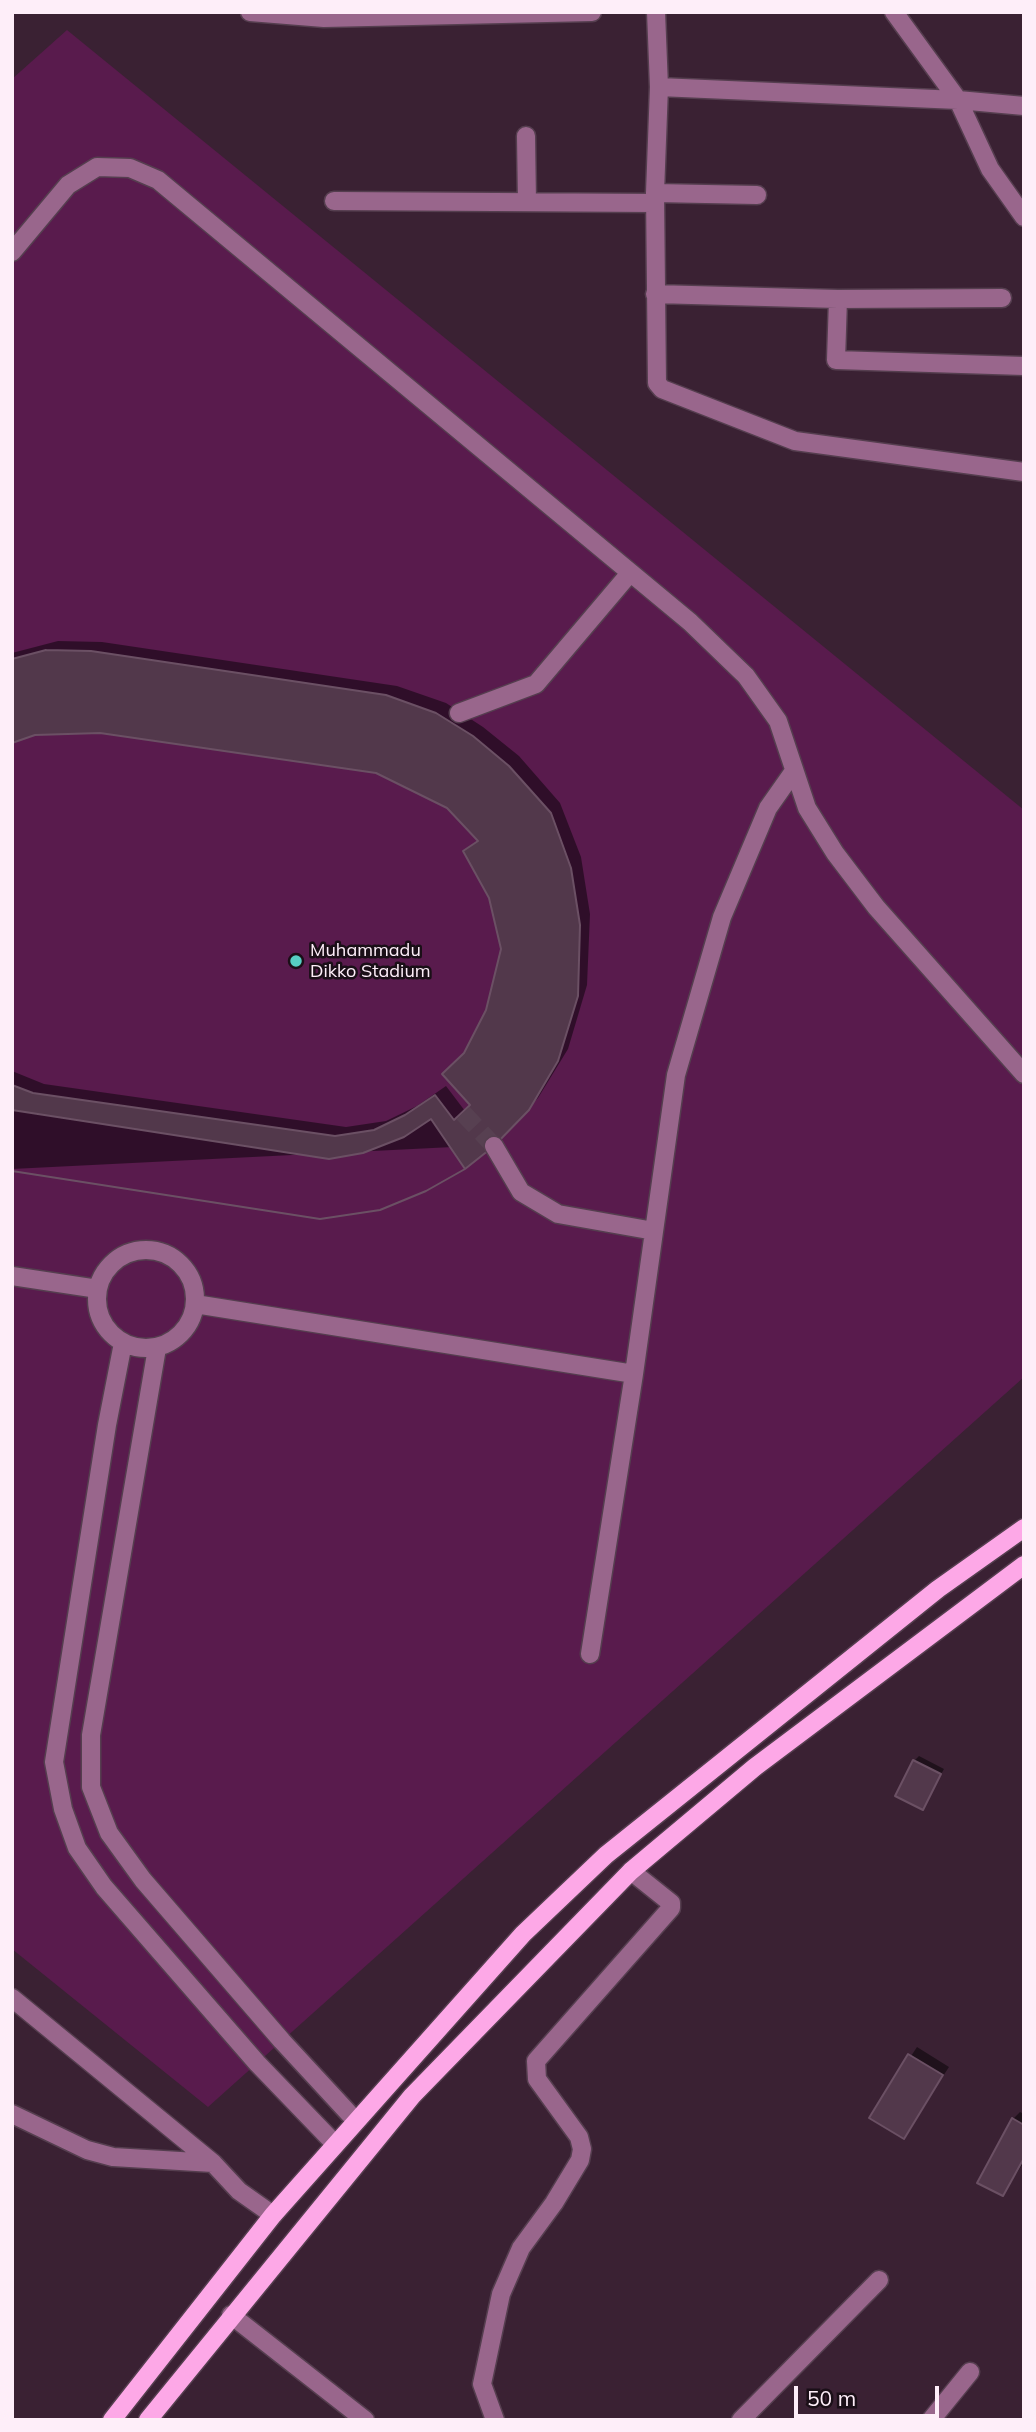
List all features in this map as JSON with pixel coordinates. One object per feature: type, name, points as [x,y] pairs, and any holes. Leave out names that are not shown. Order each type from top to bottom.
[{"type":"main road","points":[[112,2420],[273,2215],[523,1934],[606,1854],[938,1589],[1024,1528]]},
{"type":"main road","points":[[148,2420],[412,2096],[631,1871],[755,1767],[1024,1565]]},
{"type":"street","points":[[250,12],[324,18],[387,14],[592,12]]},
{"type":"street","points":[[656,12],[659,87],[654,373],[662,389],[795,441],[1024,472]]},
{"type":"street","points":[[894,12],[958,100],[990,169],[1024,217]]},
{"type":"street","points":[[659,87],[958,100],[1024,106]]},
{"type":"street","points":[[526,136],[527,202]]},
{"type":"street","points":[[12,252],[68,185],[97,167],[130,168],[158,180],[690,622],[746,676],[778,721],[807,808],[835,853],[876,907],[1024,1074]]},
{"type":"street","points":[[334,201],[527,202],[757,195]]},
{"type":"street","points":[[655,294],[838,299],[1002,298]]},
{"type":"street","points":[[838,299],[836,359],[1024,366]]},
{"type":"street","points":[[459,713],[536,684],[630,573]]},
{"type":"street","points":[[590,1654],[634,1374],[676,1075],[700,984],[722,917],[768,808],[794,771]]},
{"type":"street","points":[[495,1146],[521,1192],[558,1214],[654,1231]]},
{"type":"street","points":[[156,1251],[178,1261],[186,1270],[192,1280],[195,1304],[187,1327],[179,1336],[158,1348],[140,1348],[123,1343],[104,1326],[97,1302],[98,1289],[110,1266],[119,1258],[131,1252],[156,1251]]},
{"type":"street","points":[[12,1276],[98,1289]]},
{"type":"street","points":[[195,1304],[634,1374]]},
{"type":"street","points":[[123,1343],[107,1425],[54,1762],[63,1809],[77,1847],[104,1887],[257,2063],[335,2144]]},
{"type":"street","points":[[158,1348],[91,1734],[90,1787],[109,1833],[143,1880],[282,2041],[355,2120]]},
{"type":"street","points":[[495,2420],[482,2384],[501,2294],[521,2248],[554,2203],[580,2160],[582,2149],[579,2137],[537,2079],[537,2061],[671,1908],[671,1903],[631,1871]]},
{"type":"street","points":[[12,1998],[213,2162],[239,2191],[273,2215]]},
{"type":"street","points":[[12,2115],[87,2150],[113,2157],[213,2162]]},
{"type":"street","points":[[741,2420],[879,2280]]},
{"type":"street","points":[[231,2315],[365,2420]]},
{"type":"street","points":[[931,2420],[970,2372]]},
{"type":"shaded area","points":[[67,30],[1024,810],[1024,1377],[208,2107],[12,1949],[12,79]]},
{"type":"building","points":[[46,650],[91,651],[386,695],[436,713],[473,736],[509,766],[551,813],[571,868],[580,925],[578,996],[558,1061],[529,1110],[494,1146],[465,1169],[426,1191],[380,1210],[320,1219],[12,1171],[12,1085],[33,1093],[335,1136],[374,1130],[405,1115],[435,1095],[454,1120],[470,1105],[442,1074],[464,1053],[486,1010],[501,949],[489,898],[463,851],[478,841],[447,808],[376,773],[100,733],[35,735],[12,743],[12,659]]},
{"type":"building","points":[[12,1110],[329,1159],[363,1153],[404,1137],[431,1119],[465,1169],[426,1191],[380,1210],[320,1219],[12,1171]]},
{"type":"building","points":[[913,1760],[941,1774],[923,1810],[895,1796]]},
{"type":"building","points":[[908,2054],[943,2075],[904,2139],[869,2118]]},
{"type":"building","points":[[1012,2118],[1024,2125],[1024,2158],[1003,2196],[977,2183]]},
{"type":"tunnel","points":[[463,1113],[494,1146]]},
{"type":"place","name":"Muhammadu Dikko Stadium","points":[[296,961]]}]
